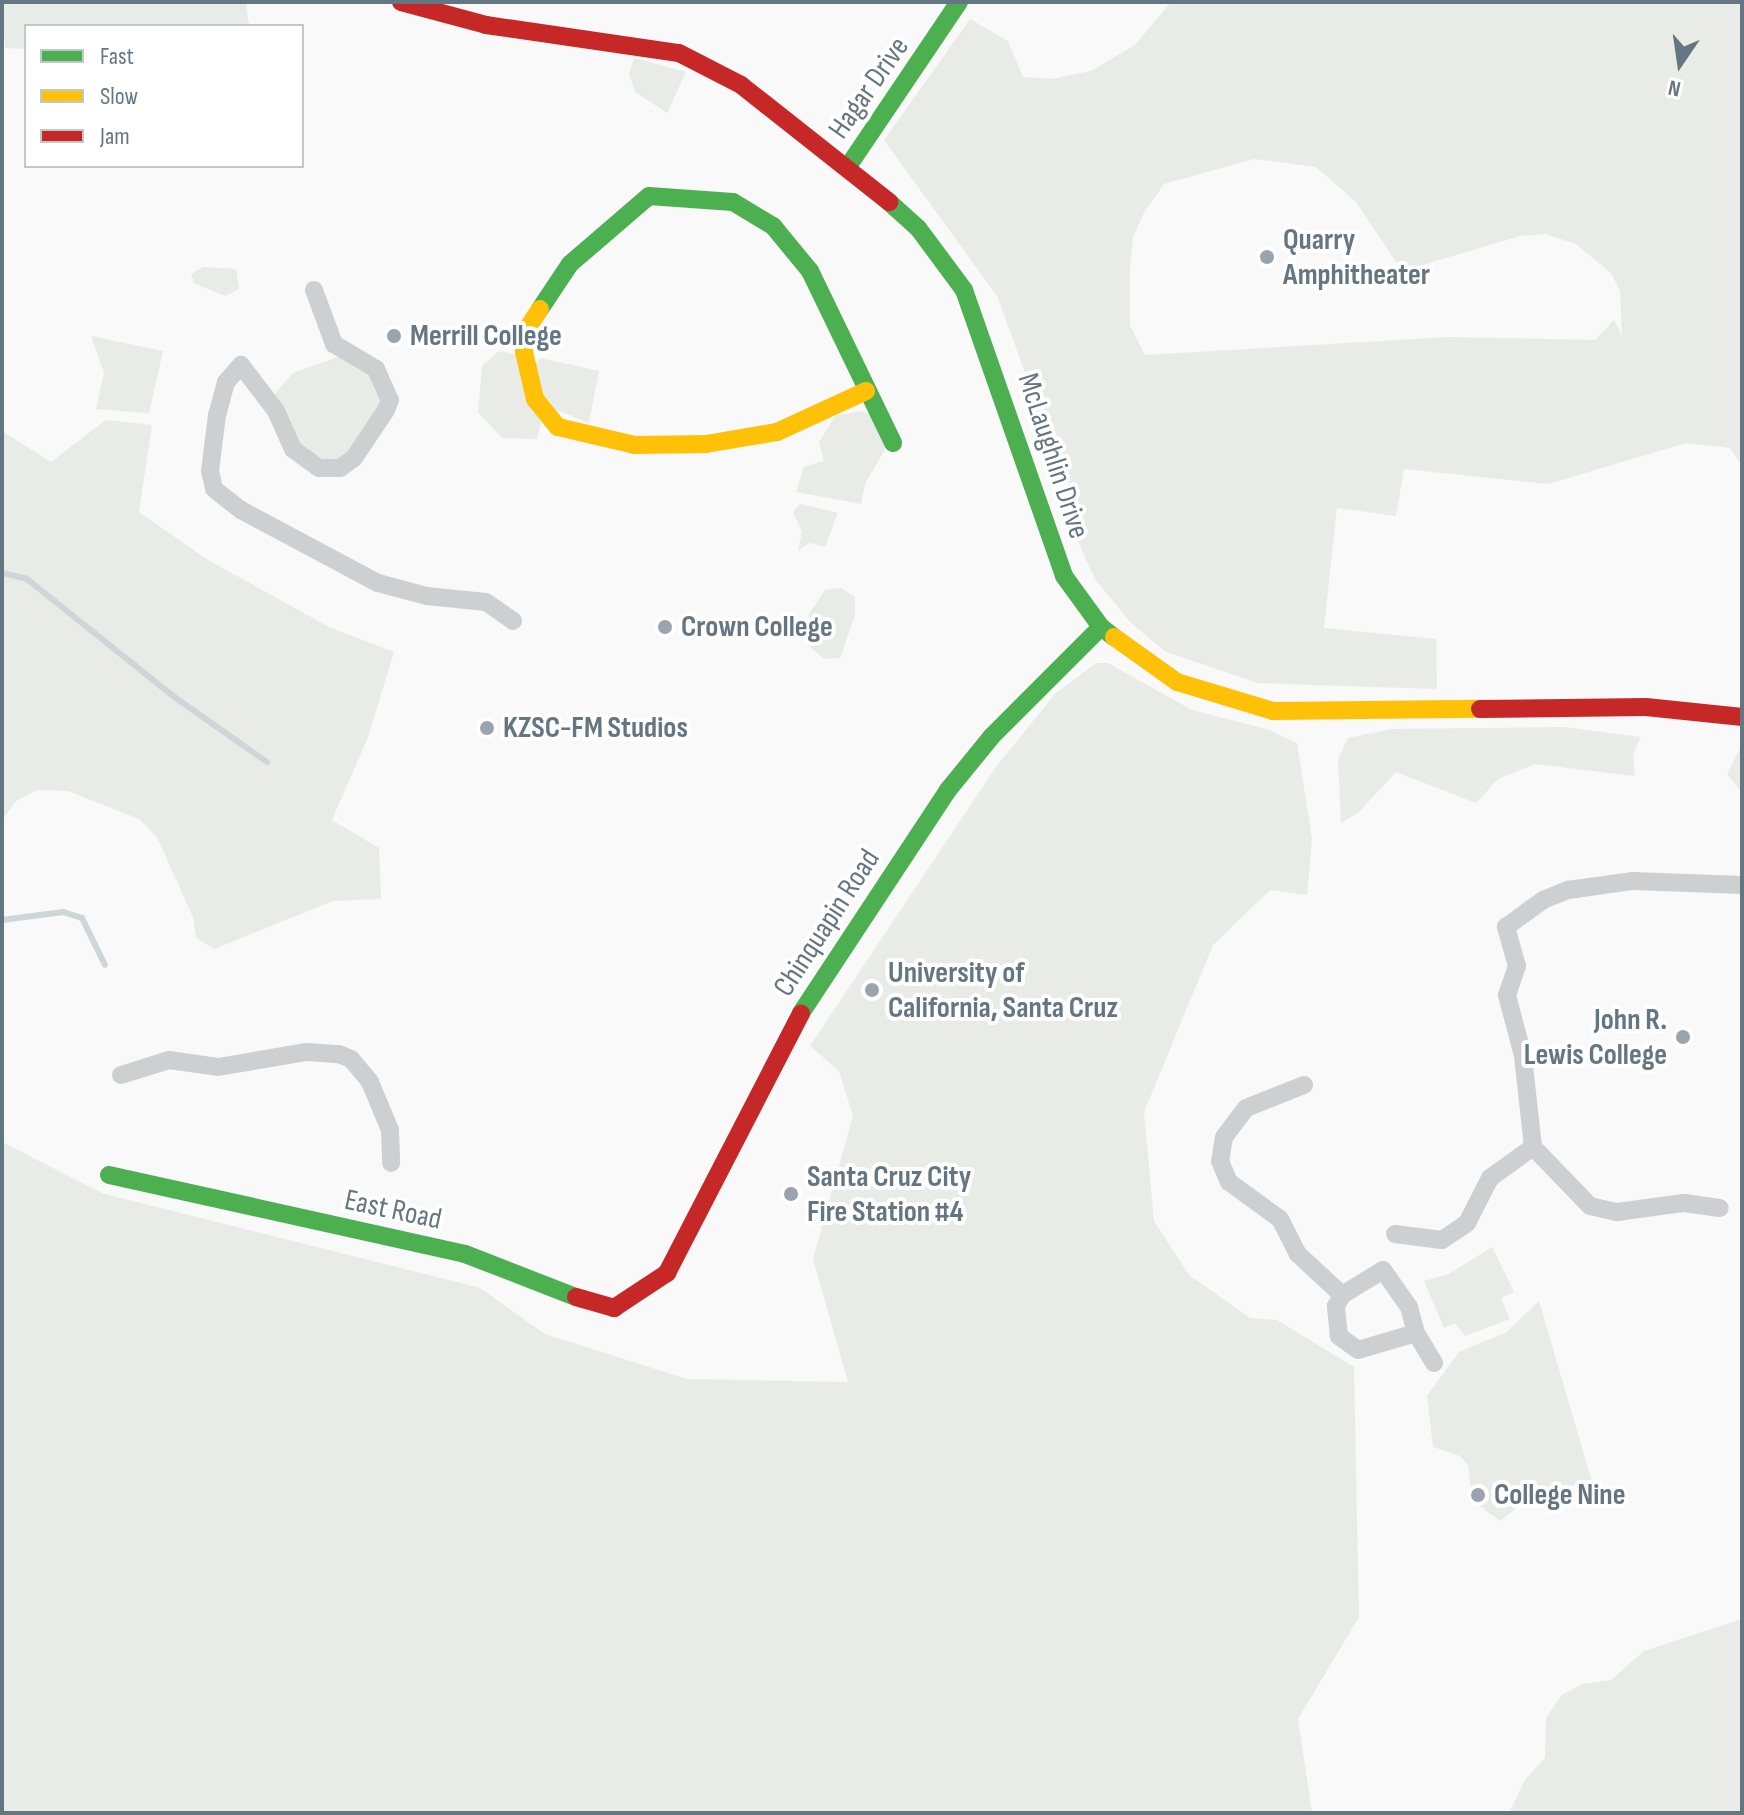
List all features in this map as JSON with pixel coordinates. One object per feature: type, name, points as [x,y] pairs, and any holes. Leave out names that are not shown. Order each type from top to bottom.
[{"type":"street","name":"McLaughlin Drive","points":[[401,2],[486,25],[679,53],[741,85],[849,165],[918,228],[964,290],[989,351],[1049,540],[1064,576],[1101,627],[1177,682],[1273,711],[1646,707],[1742,717]]},
{"type":"street","name":"Hagar Drive","points":[[849,165],[959,2]]},
{"type":"street","points":[[866,391],[777,432],[706,444],[635,445],[558,427],[535,399],[524,352],[529,326],[570,264],[649,196],[733,202],[773,226],[810,271],[893,443]]},
{"type":"street","points":[[314,290],[334,344],[376,369],[390,400],[354,458],[327,469],[304,461],[241,365],[226,382],[212,443],[210,480],[220,497],[378,583],[439,598],[486,602],[505,611],[513,621]]},
{"type":"street","name":"Chinquapin Road","points":[[655,1287],[683,1245],[804,1007],[912,842],[992,736],[1101,627]]},
{"type":"street","points":[[1720,1208],[1684,1203],[1617,1212],[1590,1206],[1533,1147],[1523,1056],[1507,995],[1517,966],[1506,927],[1543,900],[1568,890],[1633,881],[1742,885]]},
{"type":"street","points":[[121,1075],[169,1060],[218,1067],[307,1052],[339,1054],[351,1059],[370,1082],[390,1130],[391,1163]]},
{"type":"street","points":[[1304,1085],[1246,1108],[1224,1137],[1220,1161],[1229,1182],[1280,1219],[1298,1254],[1342,1295]]},
{"type":"street","points":[[1395,1234],[1442,1240],[1467,1223],[1490,1178],[1533,1147]]},
{"type":"street","name":"East Road","points":[[109,1175],[465,1254],[614,1308],[655,1287]]},
{"type":"street","points":[[1416,1333],[1369,1350],[1347,1345],[1333,1316],[1342,1295],[1383,1270],[1409,1307],[1416,1333],[1434,1363]]},
{"type":"shaded area","points":[[2,2],[246,2],[249,24],[24,24],[24,49],[5,48]]},
{"type":"shaded area","points":[[1171,2],[1742,2],[1742,466],[1730,448],[1686,443],[1548,484],[1404,469],[1396,516],[1337,508],[1324,628],[1436,639],[1437,689],[1258,683],[1166,652],[1131,623],[1095,579],[1065,513],[1029,383],[997,296],[884,140],[970,19],[1008,41],[1023,77],[1051,79],[1091,71],[1135,45]],"holes":[[[1254,159],[1316,167],[1356,202],[1399,266],[1419,266],[1520,236],[1545,234],[1576,244],[1611,273],[1620,291],[1622,336],[1614,320],[1595,340],[1449,337],[1145,355],[1130,325],[1133,236],[1145,211],[1164,184]]]},
{"type":"shaded area","points":[[634,58],[686,72],[667,113],[635,92],[629,74]]},
{"type":"shaded area","points":[[203,267],[236,269],[239,289],[225,296],[194,283],[191,274]]},
{"type":"shaded area","points":[[91,336],[163,351],[149,413],[96,409],[104,373]]},
{"type":"shaded area","points":[[499,351],[518,355],[541,423],[537,439],[502,438],[478,412],[482,366]]},
{"type":"shaded area","points":[[338,357],[373,375],[381,404],[351,454],[339,462],[302,454],[273,396],[293,373]]},
{"type":"shaded area","points":[[541,358],[599,371],[589,423],[547,406],[532,368]]},
{"type":"shaded area","points":[[860,411],[873,415],[888,444],[865,484],[861,504],[796,492],[804,467],[824,461],[819,442],[835,416]]},
{"type":"shaded area","points":[[106,420],[152,425],[139,512],[208,560],[329,627],[394,652],[368,737],[332,820],[379,848],[381,899],[333,901],[214,949],[196,938],[193,917],[157,837],[139,819],[68,791],[37,790],[16,801],[2,820],[2,431],[51,462]]},
{"type":"shaded area","points":[[800,504],[838,513],[825,547],[809,543],[798,551],[802,532],[793,512]]},
{"type":"shaded area","points":[[841,588],[855,597],[855,615],[840,658],[824,659],[805,643],[809,614],[825,590]]},
{"type":"shaded area","points":[[1096,663],[1108,663],[1192,710],[1267,729],[1297,743],[1312,839],[1307,895],[1270,890],[1213,945],[1144,1112],[1154,1221],[1189,1275],[1250,1318],[1277,1320],[1354,1367],[1359,1617],[1298,1719],[1312,1813],[2,1813],[2,1142],[104,1194],[480,1288],[545,1334],[687,1379],[848,1382],[813,1259],[853,1116],[839,1071],[810,1046],[996,767],[1055,694]]},
{"type":"shaded area","points":[[1564,727],[1641,737],[1633,754],[1635,776],[1535,764],[1498,779],[1476,803],[1396,772],[1358,813],[1341,823],[1338,759],[1348,738],[1392,729]]},
{"type":"shaded area","points":[[1742,745],[1742,793],[1727,774]]},
{"type":"shaded area","points":[[1492,1247],[1514,1292],[1501,1298],[1510,1319],[1465,1336],[1455,1323],[1444,1328],[1424,1281],[1449,1274]]},
{"type":"shaded area","points":[[1539,1301],[1592,1482],[1538,1491],[1500,1521],[1472,1500],[1468,1465],[1460,1456],[1433,1447],[1427,1396],[1459,1352],[1507,1332]]},
{"type":"shaded area","points":[[1742,1619],[1742,1813],[1509,1813],[1525,1780],[1545,1758],[1546,1718],[1562,1695],[1582,1684],[1611,1680],[1644,1651]]},
{"type":"waterway","points":[[2,573],[27,579],[173,696],[267,762]]},
{"type":"waterway","points":[[2,920],[63,912],[82,918],[105,965]]},
{"type":"traffic: fast","points":[[849,165],[959,2]]},
{"type":"traffic: fast","points":[[540,309],[570,264],[649,196],[733,202],[773,226],[810,271],[893,443]]},
{"type":"traffic: fast","points":[[889,202],[918,228],[964,290],[1064,576],[1101,627],[1114,637]]},
{"type":"traffic: fast","points":[[801,1013],[948,790],[992,736],[1101,627]]},
{"type":"traffic: fast","points":[[109,1175],[465,1254],[576,1297]]},
{"type":"traffic: slow","points":[[540,309],[529,326],[524,352],[535,399],[558,427],[635,445],[706,444],[777,432],[866,391]]},
{"type":"traffic: slow","points":[[1114,637],[1177,682],[1273,711],[1480,709]]},
{"type":"traffic: jam","points":[[401,2],[486,25],[679,53],[741,85],[889,202]]},
{"type":"traffic: jam","points":[[1480,709],[1646,707],[1742,717]]},
{"type":"traffic: jam","points":[[576,1297],[614,1308],[667,1273],[801,1013]]},
{"type":"place","name":"Quarry Amphitheater","points":[[1267,257]]},
{"type":"place","name":"Merrill College","points":[[394,336]]},
{"type":"place","name":"Crown College","points":[[665,627]]},
{"type":"place","name":"KZSC-FM Studios","points":[[487,728]]},
{"type":"place","name":"University of California, Santa Cruz","points":[[872,990]]},
{"type":"place","name":"John R. Lewis College","points":[[1683,1037]]},
{"type":"place","name":"Santa Cruz City Fire Station #4","points":[[791,1194]]},
{"type":"place","name":"College Nine","points":[[1478,1495]]}]
